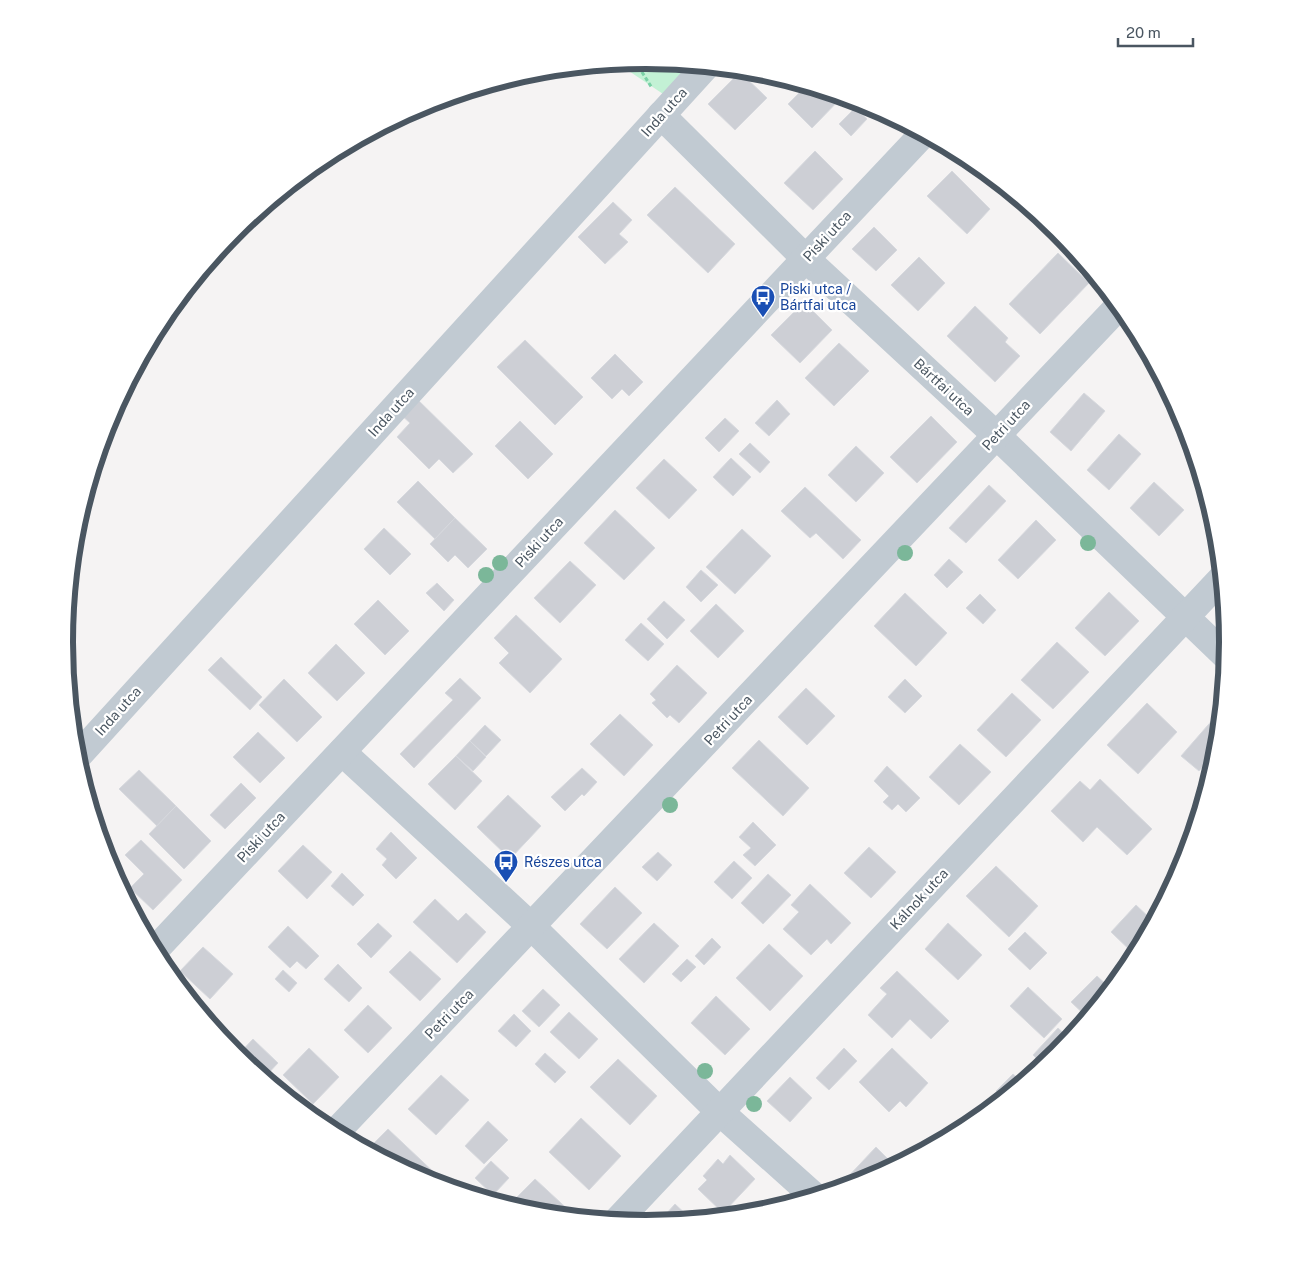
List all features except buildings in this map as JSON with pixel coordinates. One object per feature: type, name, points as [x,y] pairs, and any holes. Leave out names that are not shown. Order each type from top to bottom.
[{"type":"street","name":"Inda utca","points":[[83,750],[701,72]]},
{"type":"street","name":"Bártfai utca","points":[[661,115],[806,258],[996,435],[1220,650]]},
{"type":"street","name":"Piski utca","points":[[160,945],[919,138]]},
{"type":"street","name":"Petri utca","points":[[340,1127],[1115,311]]},
{"type":"street","name":"Kálnok utca","points":[[622,1215],[1216,582]]},
{"type":"street","points":[[342,752],[532,927],[720,1112],[809,1193]]},
{"type":"green space","points":[[627,70],[696,71],[672,100]]},
{"type":"place","name":"Piski utca / Bártfai utca","points":[[763,318]]},
{"type":"place","name":"Részes utca","points":[[506,883]]}]
